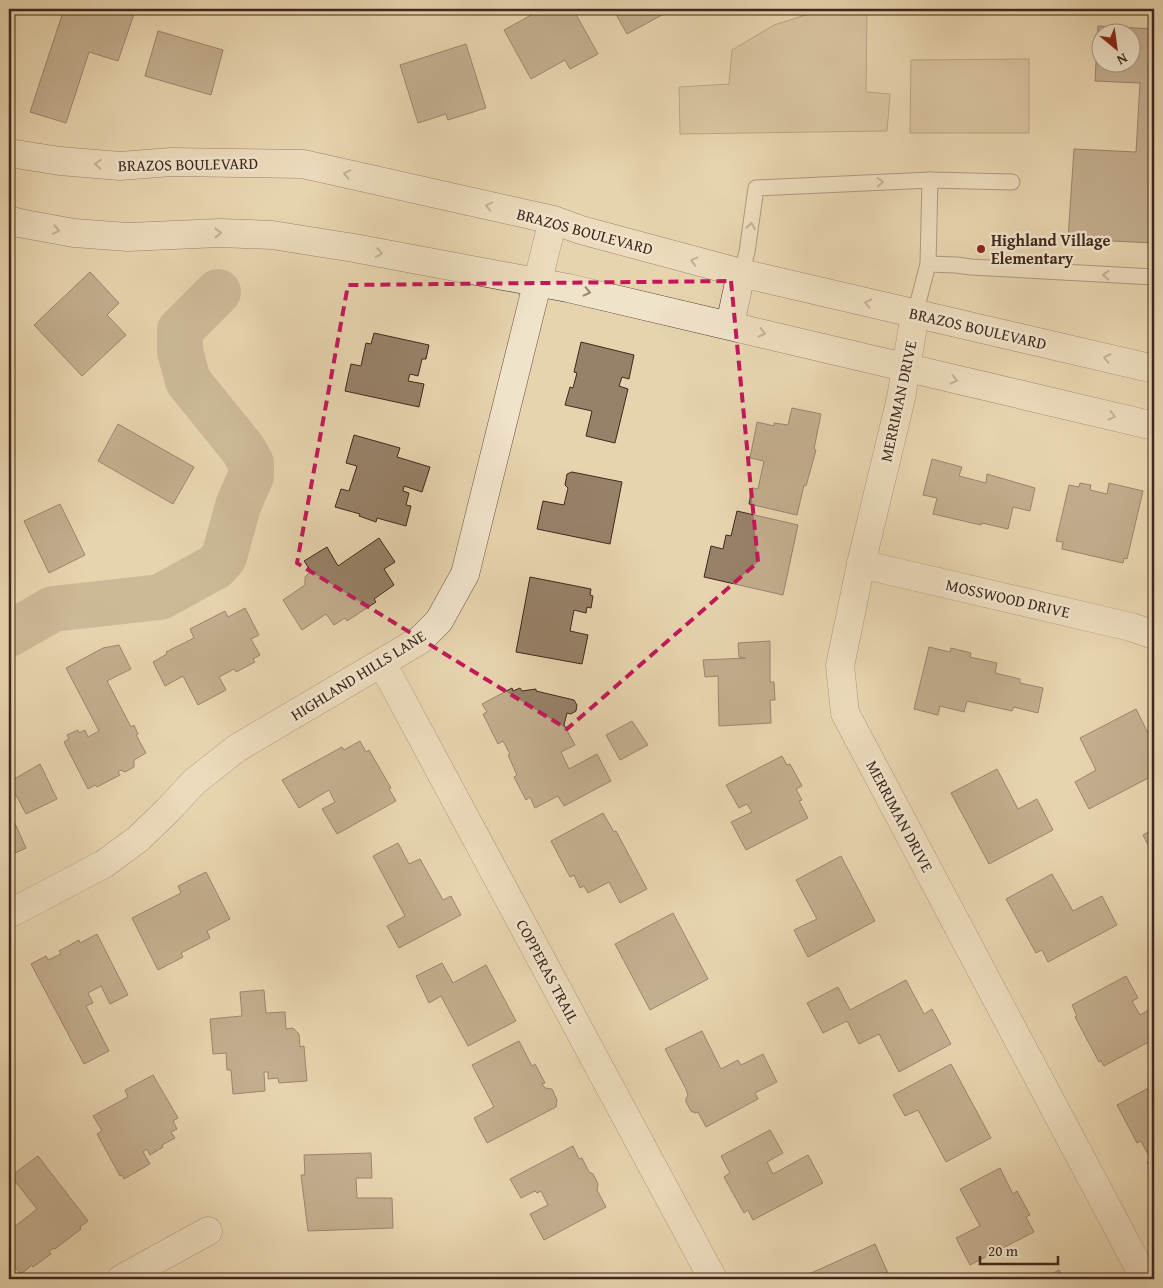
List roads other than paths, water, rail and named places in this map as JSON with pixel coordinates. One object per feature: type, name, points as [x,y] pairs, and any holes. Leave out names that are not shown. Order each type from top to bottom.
[{"type":"street","name":"BRAZOS BOULEVARD","points":[[9,153],[60,161],[120,166],[171,162],[303,164],[553,220],[581,230],[741,273],[1154,369]]},
{"type":"street","points":[[9,220],[74,233],[128,236],[220,233],[272,236],[354,248],[539,282],[730,325],[1154,426]]},
{"type":"street","name":"HIGHLAND HILLS LANE","points":[[9,914],[104,864],[144,833],[194,782],[237,748],[420,640],[439,621],[465,574],[553,220]]},
{"type":"street","points":[[730,325],[741,273]]},
{"type":"street","name":"MERRIMAN DRIVE","points":[[916,314],[907,368],[861,564],[840,666],[845,713],[1145,1279]]},
{"type":"street","name":"MOSSWOOD DRIVE","points":[[861,564],[1131,627],[1154,635]]},
{"type":"street","name":"COPPERAS TRAIL","points":[[382,663],[713,1279]]},
{"type":"street","points":[[121,1279],[208,1231]]},
{"type":"lane","points":[[916,314],[928,264],[930,180]]},
{"type":"lane","points":[[741,273],[756,188],[930,180],[1012,182]]},
{"type":"lane","points":[[928,264],[1154,278]]},
{"type":"waterway","points":[[9,634],[53,609],[160,597],[215,567],[224,557],[238,506],[251,476],[251,463],[243,449],[188,381],[180,351],[180,330],[218,292]]},
{"type":"place","name":"Highland Village Elementary","points":[[981,249]]}]
